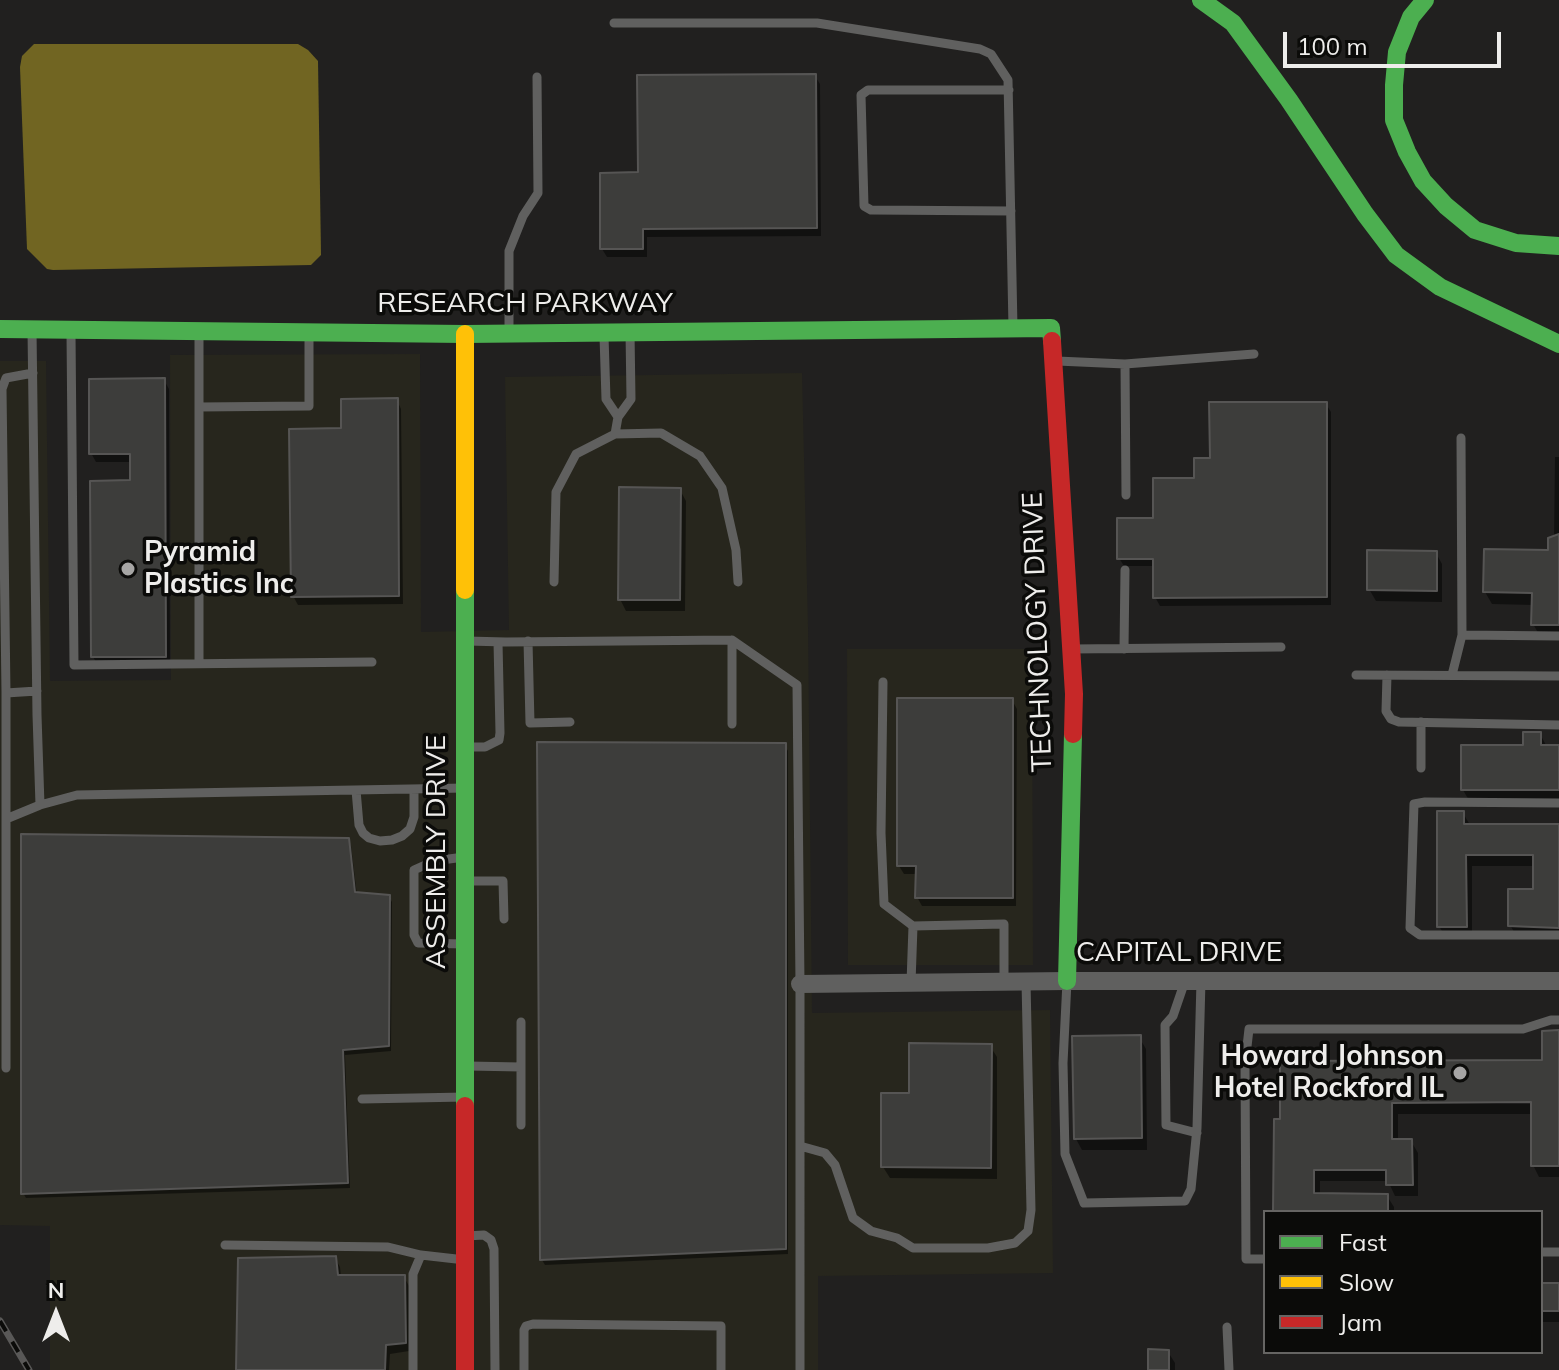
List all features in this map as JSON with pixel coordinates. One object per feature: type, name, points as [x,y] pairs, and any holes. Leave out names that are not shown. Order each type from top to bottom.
[{"type":"main road","points":[[1201,0],[1233,23],[1396,255],[1440,287],[1559,344]]},
{"type":"main road","points":[[1425,0],[1411,17],[1397,52],[1394,120],[1407,152],[1423,181],[1446,206],[1475,230],[1516,243],[1559,246]]},
{"type":"main road","name":"RESEARCH PARKWAY","points":[[0,329],[465,334],[1051,328]]},
{"type":"main road","name":"TECHNOLOGY DRIVE","points":[[1051,328],[1074,694],[1067,981]]},
{"type":"main road","name":"ASSEMBLY DRIVE","points":[[465,334],[465,1370]]},
{"type":"street","name":"CAPITAL DRIVE","points":[[800,984],[1559,981]]},
{"type":"lane","points":[[614,23],[817,23],[980,49],[991,54],[1003,70],[1009,90],[1013,328]]},
{"type":"lane","points":[[509,333],[509,251],[523,216],[538,193],[537,77]]},
{"type":"lane","points":[[1009,90],[868,90],[861,95],[864,206],[871,210],[1011,211]]},
{"type":"lane","points":[[32,329],[40,805]]},
{"type":"lane","points":[[71,330],[74,665],[372,662]]},
{"type":"lane","points":[[199,331],[199,663]]},
{"type":"lane","points":[[199,407],[309,406],[309,332]]},
{"type":"lane","points":[[604,332],[606,399],[618,417]]},
{"type":"lane","points":[[615,434],[618,417],[631,399],[630,332]]},
{"type":"lane","points":[[1053,361],[1125,364],[1254,354]]},
{"type":"lane","points":[[1125,364],[1126,495]]},
{"type":"lane","points":[[6,1068],[2,389],[6,378],[33,373]]},
{"type":"lane","points":[[554,582],[556,492],[576,454],[615,434],[661,433],[700,456],[722,488],[736,550],[738,582]]},
{"type":"lane","points":[[1452,675],[1462,635],[1461,438]]},
{"type":"lane","points":[[1124,649],[1125,570]]},
{"type":"lane","points":[[1462,635],[1559,636]]},
{"type":"lane","points":[[464,641],[732,640],[797,685],[800,1370]]},
{"type":"lane","points":[[732,640],[732,724]]},
{"type":"lane","points":[[528,641],[530,723],[570,722]]},
{"type":"lane","points":[[465,748],[485,747],[499,740],[498,642]]},
{"type":"lane","points":[[1072,649],[1281,647]]},
{"type":"lane","points":[[1356,675],[1559,676]]},
{"type":"lane","points":[[1387,675],[1386,711],[1391,719],[1399,722],[1559,725]]},
{"type":"lane","points":[[883,682],[881,833],[884,904],[913,926],[1004,924],[1004,982]]},
{"type":"lane","points":[[6,693],[37,691]]},
{"type":"lane","points":[[1421,722],[1421,768]]},
{"type":"lane","points":[[6,819],[77,795],[465,788]]},
{"type":"lane","points":[[356,790],[359,825],[369,838],[380,841],[392,840],[410,829],[414,817],[414,789]]},
{"type":"lane","points":[[1559,803],[1414,804],[1410,928],[1420,935],[1559,935]]},
{"type":"lane","points":[[465,857],[434,861],[414,870],[414,935],[418,943],[465,944]]},
{"type":"lane","points":[[465,881],[503,881],[504,919]]},
{"type":"lane","points":[[911,983],[913,926]]},
{"type":"lane","points":[[1067,981],[1063,1063],[1065,1154],[1084,1203],[1185,1201],[1191,1189],[1197,1133],[1193,981]]},
{"type":"lane","points":[[1193,981],[1165,1025],[1166,1125],[1197,1133]]},
{"type":"lane","points":[[800,1146],[825,1153],[835,1165],[853,1218],[871,1231],[897,1238],[913,1248],[988,1248],[1015,1243],[1028,1231],[1031,1210],[1026,982]]},
{"type":"lane","points":[[1263,1259],[1246,1259],[1245,1064],[1249,1029],[1523,1029],[1559,1020]]},
{"type":"lane","points":[[521,1022],[521,1125]]},
{"type":"lane","points":[[465,1066],[521,1067]]},
{"type":"lane","points":[[362,1099],[465,1097]]},
{"type":"lane","points":[[465,1236],[484,1235],[491,1240],[494,1249],[495,1370]]},
{"type":"lane","points":[[225,1245],[388,1247],[465,1260]]},
{"type":"lane","points":[[413,1370],[413,1274],[421,1255]]},
{"type":"lane","points":[[524,1370],[524,1330],[533,1324],[721,1326],[721,1370]]},
{"type":"lane","points":[[1227,1327],[1229,1370]]},
{"type":"shaded area","points":[[34,44],[298,44],[308,50],[318,61],[321,255],[311,265],[47,269],[27,249],[20,67],[22,56]]},
{"type":"shaded area","points":[[420,354],[421,632],[509,630],[505,377],[802,373],[812,1013],[1050,1010],[1053,1273],[818,1276],[818,1370],[50,1370],[50,1226],[0,1225],[0,361],[46,361],[50,681],[171,680],[170,355]]},
{"type":"shaded area","points":[[847,649],[1032,649],[1033,965],[848,965]]},
{"type":"building","points":[[816,74],[817,228],[643,229],[643,249],[600,249],[600,173],[638,172],[637,75]]},
{"type":"building","name":"Pyramid Plastics Inc","points":[[165,378],[166,657],[91,657],[90,481],[130,480],[130,454],[89,454],[89,379]]},
{"type":"building","points":[[398,398],[399,596],[291,597],[289,429],[341,428],[341,399]]},
{"type":"building","points":[[1209,402],[1327,402],[1327,597],[1153,598],[1153,559],[1117,559],[1117,518],[1153,518],[1153,478],[1194,478],[1194,458],[1210,458]]},
{"type":"building","points":[[619,487],[681,488],[680,600],[618,600]]},
{"type":"building","points":[[1559,534],[1559,625],[1531,625],[1532,593],[1483,592],[1484,549],[1548,550],[1548,538]]},
{"type":"building","points":[[1367,550],[1437,551],[1437,591],[1367,590]]},
{"type":"building","points":[[897,698],[1013,698],[1013,898],[915,898],[916,866],[897,866]]},
{"type":"building","points":[[1523,732],[1541,732],[1541,745],[1559,745],[1559,790],[1461,790],[1461,745],[1523,745]]},
{"type":"building","points":[[537,742],[786,743],[786,1249],[540,1260]]},
{"type":"building","points":[[1437,811],[1464,811],[1464,824],[1559,824],[1559,928],[1508,926],[1508,889],[1533,889],[1533,855],[1466,855],[1467,927],[1437,927]]},
{"type":"building","points":[[21,834],[349,838],[355,892],[390,895],[389,1046],[343,1050],[348,1183],[21,1194]]},
{"type":"building","points":[[1559,1030],[1559,1166],[1531,1166],[1531,1102],[1392,1103],[1392,1139],[1412,1139],[1413,1185],[1386,1185],[1386,1170],[1314,1170],[1314,1193],[1388,1194],[1388,1210],[1273,1210],[1274,1119],[1280,1119],[1280,1061],[1542,1060],[1542,1031]]},
{"type":"building","points":[[1141,1035],[1142,1138],[1074,1139],[1072,1036]]},
{"type":"building","points":[[909,1043],[992,1044],[991,1168],[881,1167],[881,1093],[909,1093]]},
{"type":"building","points":[[336,1256],[338,1275],[405,1275],[406,1343],[386,1345],[385,1370],[236,1370],[238,1258]]},
{"type":"building","points":[[1543,1283],[1559,1283],[1559,1311],[1543,1311]]},
{"type":"building","points":[[1148,1349],[1169,1350],[1169,1370],[1148,1370]]},
{"type":"railway","points":[[0,1321],[29,1370]]},
{"type":"traffic: fast","points":[[1201,0],[1233,23],[1396,255],[1440,287],[1559,344]]},
{"type":"traffic: fast","points":[[1425,0],[1411,17],[1397,52],[1394,120],[1407,152],[1423,181],[1446,206],[1475,230],[1516,243],[1559,246]]},
{"type":"traffic: fast","points":[[0,329],[465,334],[1051,328],[1052,341]]},
{"type":"traffic: fast","points":[[465,590],[465,1106]]},
{"type":"traffic: fast","points":[[1067,981],[1073,734]]},
{"type":"traffic: slow","points":[[465,334],[465,590]]},
{"type":"traffic: jam","points":[[1052,341],[1074,694],[1073,734]]},
{"type":"traffic: jam","points":[[465,1106],[465,1370]]},
{"type":"place","name":"Pyramid Plastics Inc","points":[[128,569]]},
{"type":"place","name":"Howard Johnson Hotel Rockford IL","points":[[1460,1073]]}]
